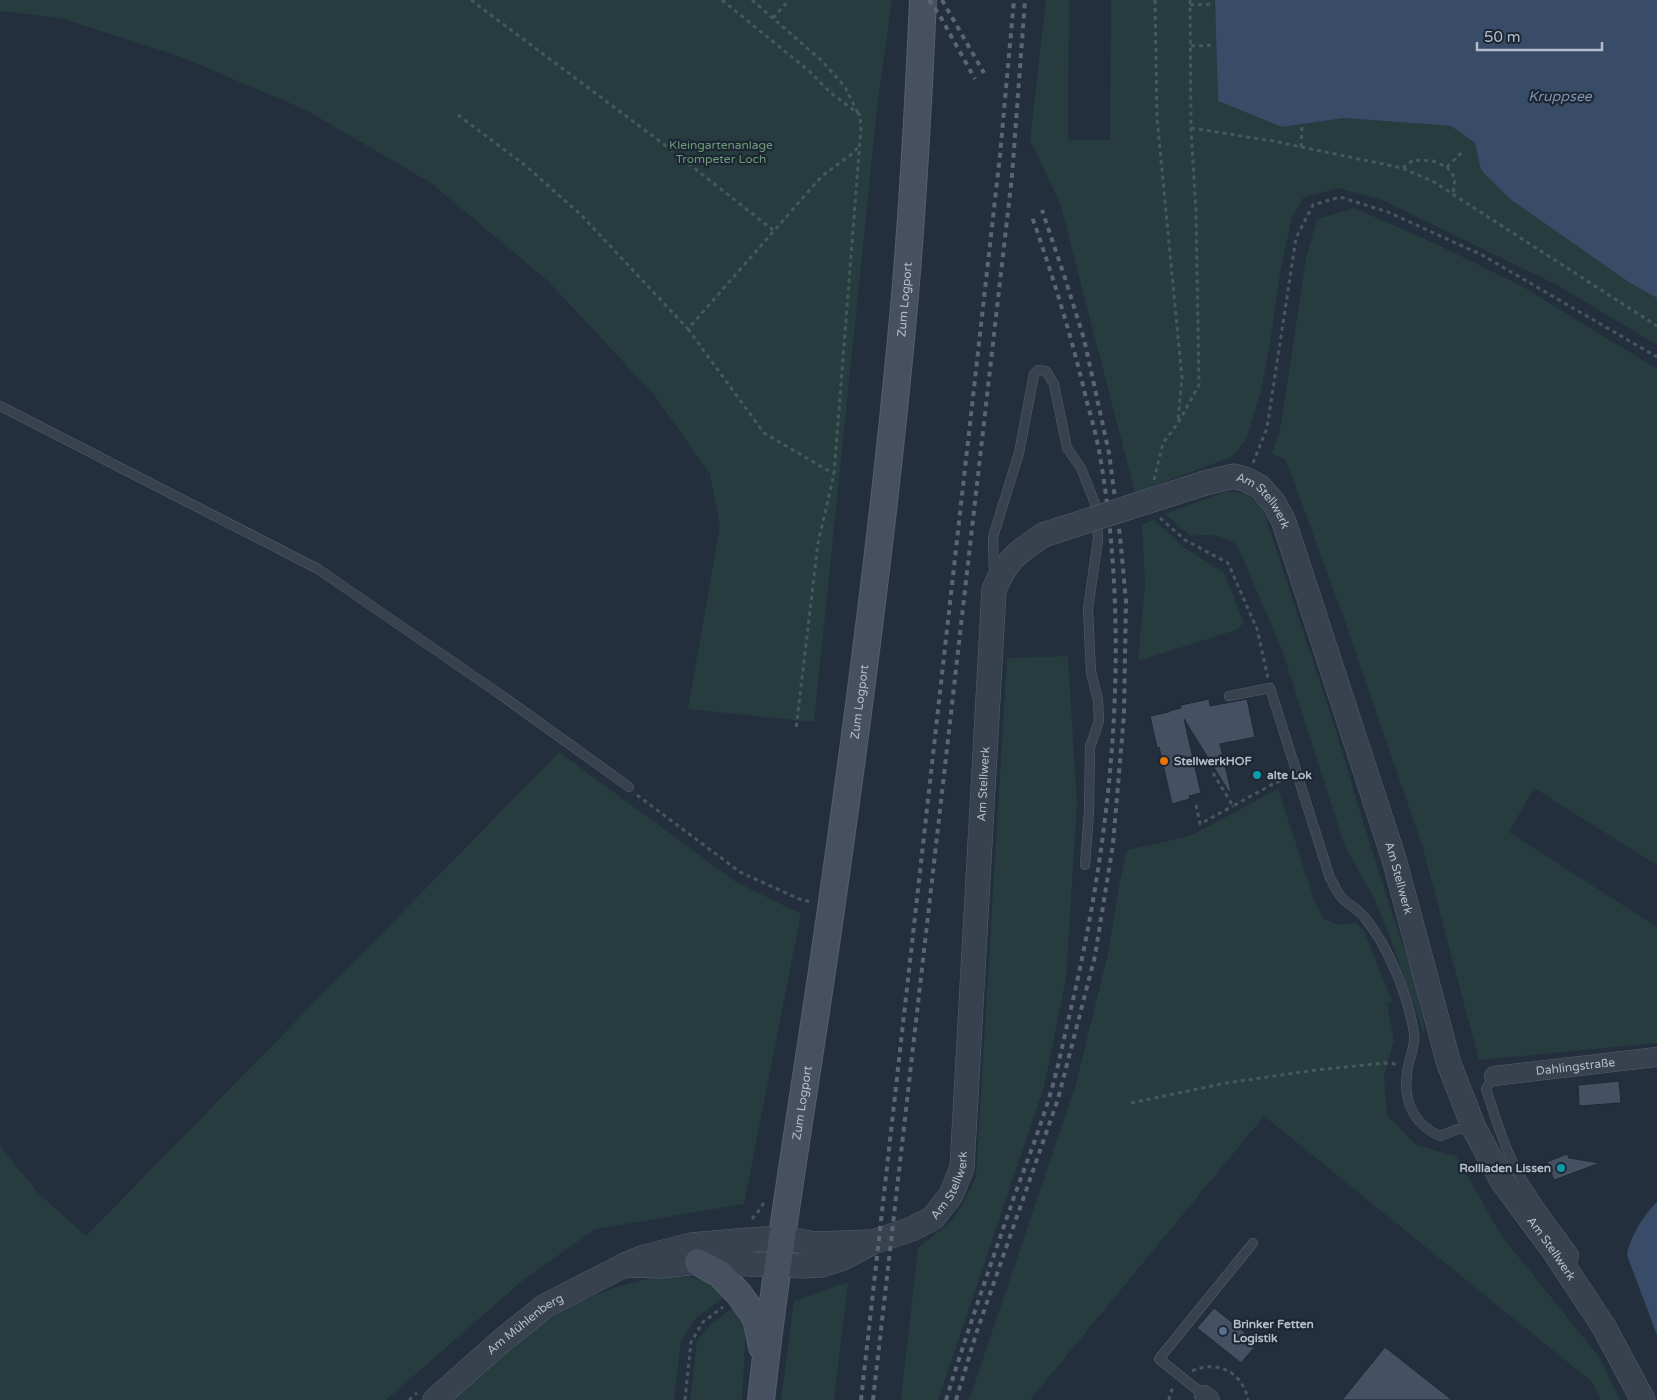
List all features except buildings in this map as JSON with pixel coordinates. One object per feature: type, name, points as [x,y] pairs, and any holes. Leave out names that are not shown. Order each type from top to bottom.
[{"type":"main road","name":"Zum Logport","points":[[761,1400],[778,1265],[832,903],[866,656],[901,338],[913,188],[923,0]]},
{"type":"main road","points":[[698,1262],[720,1274],[739,1294],[756,1318],[765,1360]]},
{"type":"street","name":"Am Stellwerk","points":[[778,1265],[821,1265],[844,1258],[873,1242],[912,1230],[933,1218],[951,1195],[962,1168],[994,590],[1002,571],[1018,552],[1043,535],[1205,483],[1234,476],[1260,487],[1274,503],[1284,522],[1394,859],[1449,1064],[1474,1128],[1504,1182],[1566,1269],[1604,1327],[1643,1400]]},
{"type":"street","name":"Dahlingstraße","points":[[1494,1076],[1657,1057]]},
{"type":"street","name":"Am Stellwerk","points":[[782,1238],[816,1244],[873,1242]]},
{"type":"street","name":"Am Mühlenberg","points":[[435,1400],[544,1306],[625,1265],[691,1245],[782,1238]]},
{"type":"street","name":"Am Mühlenberg","points":[[625,1265],[661,1266],[698,1262],[778,1265]]},
{"type":"lane","points":[[994,590],[993,537],[1019,453],[1034,374],[1038,370],[1046,370],[1054,384],[1067,448],[1081,468],[1096,506],[1098,530],[1088,609],[1091,672],[1098,700],[1099,721],[1090,747],[1089,812],[1085,864]]},
{"type":"lane","points":[[0,406],[318,570],[501,695],[629,787]]},
{"type":"lane","points":[[1229,696],[1270,688],[1330,878],[1341,897],[1364,916],[1375,931],[1390,960],[1407,1004],[1415,1035],[1408,1066],[1406,1094],[1410,1109],[1419,1123],[1427,1130],[1440,1136],[1458,1129],[1474,1128]]},
{"type":"lane","points":[[1494,1076],[1486,1089],[1501,1135],[1512,1162],[1574,1254],[1573,1261],[1566,1269]]},
{"type":"lane","points":[[1207,1398],[1159,1359],[1253,1243]]},
{"type":"path","points":[[471,0],[659,141],[773,230]]},
{"type":"path","points":[[722,0],[780,46],[831,93],[860,116]]},
{"type":"path","points":[[752,0],[822,61],[845,87],[860,116],[861,127],[834,474],[818,543],[796,729]]},
{"type":"path","points":[[773,18],[789,0]]},
{"type":"path","points":[[1155,0],[1157,118],[1182,378],[1178,423]]},
{"type":"path","points":[[1155,489],[1154,480],[1163,443],[1178,423],[1199,385],[1196,213],[1191,128],[1190,0]]},
{"type":"path","points":[[1190,5],[1214,4]]},
{"type":"path","points":[[1190,46],[1215,45]]},
{"type":"path","points":[[458,115],[526,166],[581,214],[688,329],[764,433],[834,474]]},
{"type":"path","points":[[1302,126],[1302,147]]},
{"type":"path","points":[[1191,128],[1302,147],[1402,168],[1434,182],[1657,326]]},
{"type":"path","points":[[688,329],[822,176],[853,153],[860,145]]},
{"type":"path","points":[[1447,167],[1462,152]]},
{"type":"path","points":[[1402,168],[1413,160],[1433,161],[1447,167],[1455,178],[1453,194]]},
{"type":"path","points":[[1247,480],[1267,428],[1296,238],[1312,205],[1340,196],[1388,212],[1482,256],[1657,357]]},
{"type":"path","points":[[1159,517],[1185,540],[1228,563],[1257,629],[1270,688]]},
{"type":"path","points":[[1213,773],[1233,806]]},
{"type":"path","points":[[1196,805],[1200,824],[1276,783]]},
{"type":"path","points":[[629,787],[647,804],[740,872],[799,899],[814,903]]},
{"type":"path","points":[[1131,1103],[1226,1083],[1316,1070],[1386,1063],[1408,1066]]},
{"type":"path","points":[[752,1220],[761,1208],[766,1196]]},
{"type":"path","points":[[684,1400],[691,1342],[703,1322],[739,1294]]},
{"type":"green space","name":"Kleingartenanlage Trompeter Loch","points":[[0,0],[892,0],[878,100],[814,722],[688,709],[720,526],[710,474],[655,396],[548,281],[431,183],[306,110],[176,55],[60,18],[0,11]]},
{"type":"green space","points":[[1046,0],[1069,0],[1068,140],[1110,140],[1111,0],[1215,0],[1218,101],[1282,127],[1344,118],[1451,126],[1475,143],[1481,170],[1510,199],[1630,283],[1657,298],[1657,345],[1557,285],[1382,200],[1338,188],[1303,198],[1292,217],[1280,273],[1270,344],[1260,395],[1246,440],[1231,457],[1135,493],[1060,203],[1030,140]]},
{"type":"green space","points":[[1354,208],[1434,243],[1520,285],[1657,369],[1657,865],[1534,788],[1509,832],[1657,927],[1657,1043],[1479,1060],[1422,845],[1347,627],[1286,460],[1272,454],[1281,425],[1306,258],[1317,219]]},
{"type":"green space","points":[[1227,491],[1247,494],[1263,509],[1337,734],[1362,819],[1413,977],[1423,1019],[1425,1038],[1392,942],[1373,896],[1345,847],[1282,650],[1237,545],[1215,536],[1191,536],[1165,514]]},
{"type":"green space","points":[[1154,520],[1182,546],[1224,573],[1244,623],[1236,630],[1138,661],[1145,585],[1142,525]]},
{"type":"green space","points":[[1068,656],[1077,803],[1066,978],[1044,1087],[938,1400],[901,1400],[918,1248],[951,1221],[961,1207],[976,1177],[1007,658]]},
{"type":"green space","points":[[559,752],[736,882],[801,914],[744,1204],[595,1229],[522,1281],[386,1400],[0,1400],[0,1146],[38,1193],[86,1236]]},
{"type":"green space","points":[[1278,789],[1315,902],[1324,919],[1338,925],[1356,923],[1364,931],[1392,1001],[1387,1004],[1394,1040],[1384,1075],[1387,1115],[1416,1145],[1456,1156],[1501,1235],[1600,1358],[1620,1400],[1601,1400],[1592,1382],[1264,1116],[1030,1400],[969,1400],[1075,1087],[1108,954],[1127,850],[1190,836]]},
{"type":"green space","points":[[684,1276],[707,1281],[727,1294],[695,1319],[681,1341],[674,1400],[449,1400],[530,1331],[570,1306],[613,1288],[651,1278]]},
{"type":"green space","points":[[848,1282],[834,1400],[781,1400],[794,1301]]},
{"type":"green space","points":[[737,1305],[746,1324],[742,1400],[690,1400],[697,1341],[711,1324]]},
{"type":"water","name":"Kruppsee","points":[[1215,0],[1657,0],[1657,298],[1630,283],[1510,199],[1481,170],[1475,143],[1451,126],[1344,118],[1282,127],[1218,101]]},
{"type":"water","points":[[1657,1202],[1657,1335],[1627,1255],[1628,1248],[1638,1226]]},
{"type":"railway","points":[[929,0],[975,79]]},
{"type":"railway","points":[[942,0],[984,73]]},
{"type":"railway","points":[[861,1400],[1000,155],[1014,0]]},
{"type":"railway","points":[[873,1400],[1012,176],[1025,0]]},
{"type":"railway","points":[[956,1400],[977,1331],[1058,1099],[1095,956],[1113,844],[1124,714],[1126,601],[1109,453],[1084,339],[1042,210]]},
{"type":"railway","points":[[946,1400],[1014,1197],[1041,1123],[1057,1070],[1096,882],[1106,811],[1112,740],[1116,669],[1115,597],[1110,526],[1100,456],[1068,331],[1031,214]]},
{"type":"place","name":"StellwerkHOF","points":[[1164,761]]},
{"type":"place","name":"alte Lok","points":[[1257,775]]},
{"type":"place","name":"Rollladen Lissen","points":[[1561,1168]]},
{"type":"place","name":"Brinker Fetten Logistik","points":[[1223,1331]]}]
